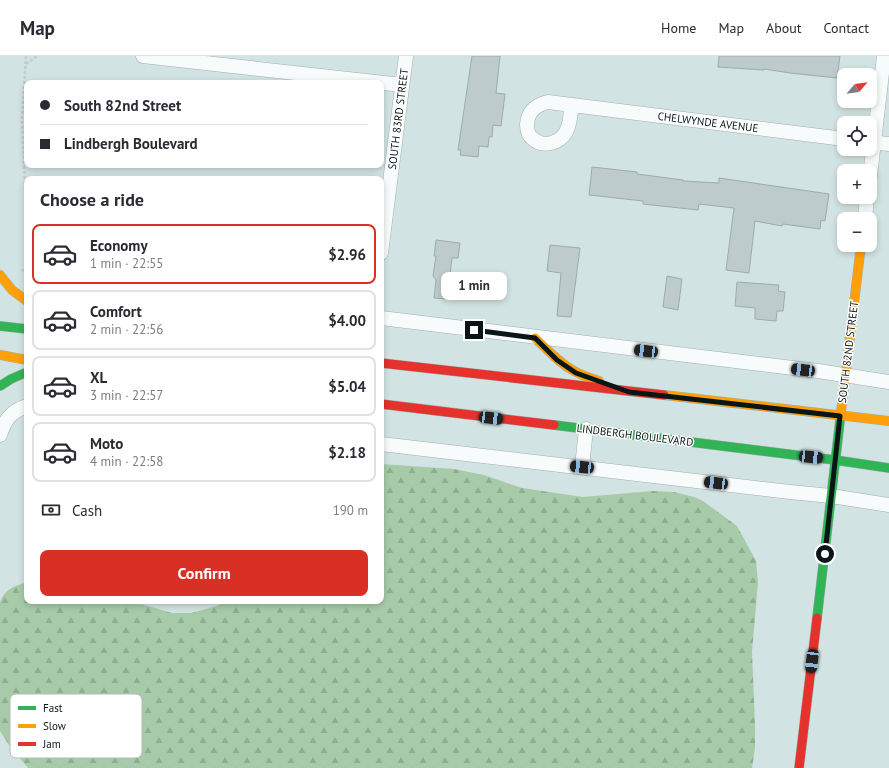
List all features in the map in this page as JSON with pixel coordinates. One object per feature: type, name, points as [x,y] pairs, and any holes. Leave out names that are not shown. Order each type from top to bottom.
[{"type":"main road","name":"SOUTH 82ND STREET","points":[[799,768],[860,252]]},
{"type":"main road","points":[[0,275],[10,289],[24,299]]},
{"type":"main road","points":[[0,326],[24,329]]},
{"type":"main road","points":[[535,338],[557,360],[576,373],[629,392]]},
{"type":"main road","points":[[0,356],[24,360]]},
{"type":"main road","points":[[384,363],[889,421]]},
{"type":"main road","points":[[0,386],[24,373]]},
{"type":"main road","name":"LINDBERGH BOULEVARD","points":[[384,404],[889,468]]},
{"type":"street","points":[[143,56],[357,80]]},
{"type":"street","name":"SOUTH 83RD STREET","points":[[384,229],[406,56]]},
{"type":"street","points":[[876,116],[884,56]]},
{"type":"street","points":[[384,83],[402,85]]},
{"type":"street","name":"CHELWYNDE AVENUE","points":[[571,105],[837,138]]},
{"type":"street","points":[[877,143],[889,144]]},
{"type":"street","points":[[384,318],[845,375],[889,382]]},
{"type":"street","points":[[0,435],[3,424],[10,414],[24,407]]},
{"type":"street","points":[[582,467],[586,429]]},
{"type":"street","points":[[384,444],[831,496],[889,505]]},
{"type":"path","points":[[24,80],[26,56]]},
{"type":"path","points":[[25,64],[37,56]]},
{"type":"path","points":[[24,82],[22,119],[24,163]]},
{"type":"green space","points":[[384,464],[454,469],[484,475],[522,488],[583,497],[653,491],[674,492],[694,497],[703,501],[737,526],[756,561],[758,582],[752,652],[755,748],[752,768],[28,768],[20,758],[142,758],[142,694],[10,694],[10,746],[0,731],[0,602],[7,591],[24,583],[24,604],[141,604],[172,613],[191,613],[220,604],[384,604]]},
{"type":"building","points":[[472,56],[500,56],[496,93],[505,94],[501,126],[493,125],[492,137],[489,137],[488,147],[479,146],[478,157],[460,155],[461,150],[458,150]]},
{"type":"building","points":[[719,56],[840,56],[838,68],[837,68],[837,78],[764,69],[718,67]]},
{"type":"building","points":[[592,167],[637,172],[637,174],[683,181],[719,183],[719,178],[829,194],[825,221],[821,220],[820,229],[783,224],[782,226],[755,221],[749,273],[726,270],[734,208],[699,204],[698,210],[643,204],[643,201],[589,195]]},
{"type":"building","points":[[436,240],[460,243],[458,258],[452,258],[447,299],[434,298],[436,280],[433,276],[436,256],[434,256]]},
{"type":"building","points":[[550,245],[580,248],[571,317],[557,316],[561,273],[547,271]]},
{"type":"building","points":[[667,276],[682,279],[678,310],[663,307]]},
{"type":"building","points":[[737,282],[779,285],[778,291],[785,292],[783,311],[777,311],[776,321],[755,319],[755,308],[735,306]]},
{"type":"traffic: fast","points":[[0,326],[24,329]]},
{"type":"traffic: fast","points":[[0,386],[24,373]]},
{"type":"traffic: fast","points":[[817,618],[841,412]]},
{"type":"traffic: fast","points":[[554,425],[889,468]]},
{"type":"traffic: slow","points":[[841,412],[860,252]]},
{"type":"traffic: slow","points":[[0,275],[12,290],[24,299]]},
{"type":"traffic: slow","points":[[535,338],[570,369],[581,375],[599,381]]},
{"type":"traffic: slow","points":[[0,355],[24,359]]},
{"type":"traffic: slow","points":[[664,395],[889,421]]},
{"type":"traffic: jam","points":[[384,363],[664,395]]},
{"type":"traffic: jam","points":[[384,404],[554,425]]},
{"type":"traffic: jam","points":[[799,768],[817,618]]},
{"type":"route","points":[[474,330],[535,338],[557,360],[576,373],[629,392],[840,416],[825,554]]}]
